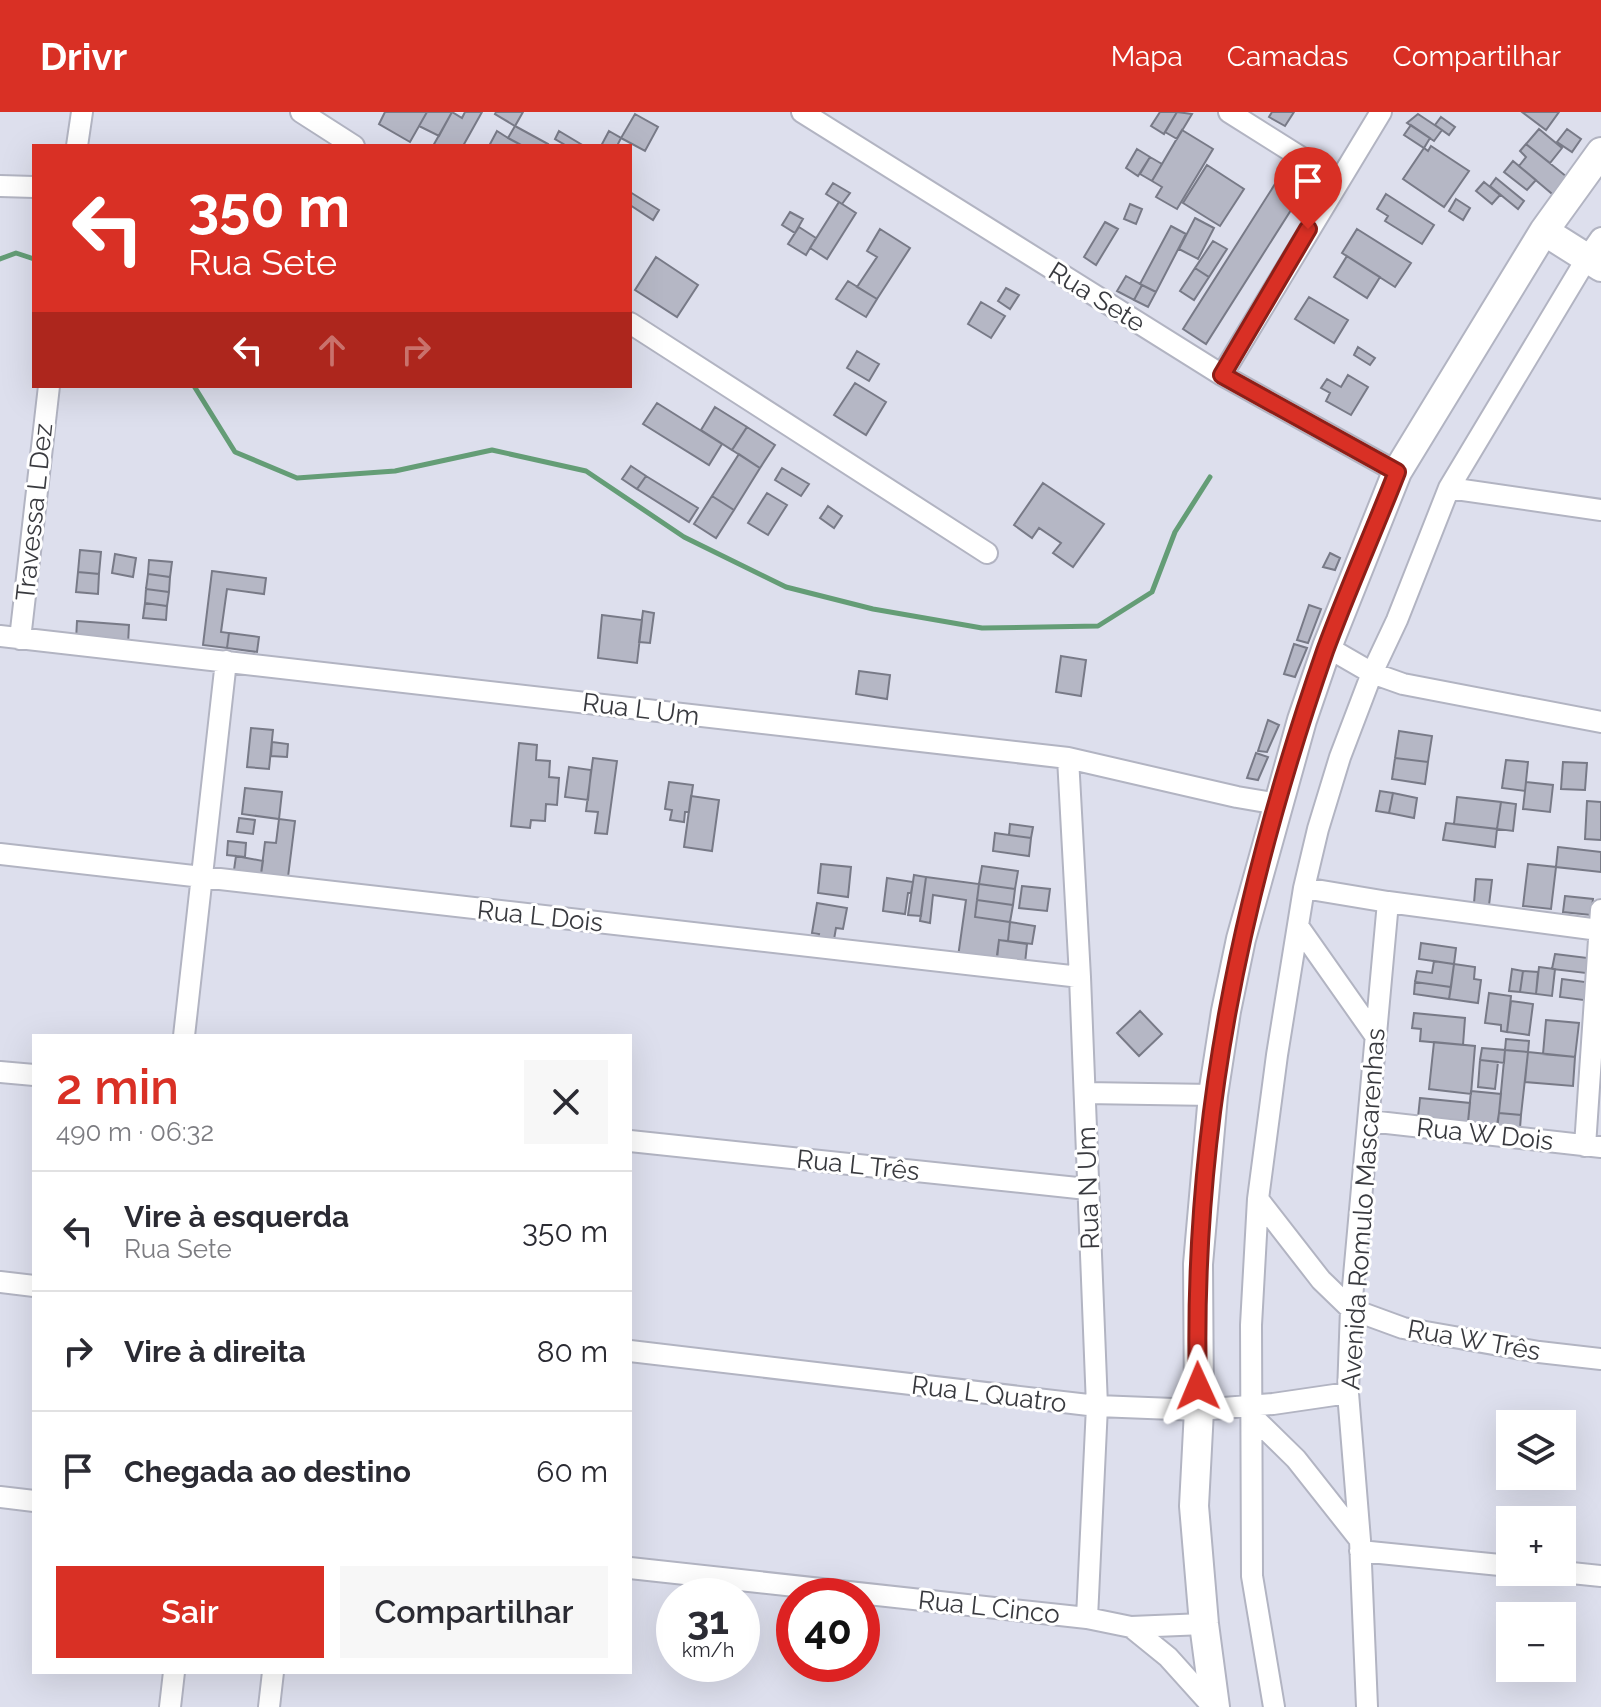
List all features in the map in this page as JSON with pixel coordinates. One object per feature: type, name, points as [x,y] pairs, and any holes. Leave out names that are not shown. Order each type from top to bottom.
[{"type":"street","points":[[77,144],[82,112]]},
{"type":"street","points":[[301,112],[351,144]]},
{"type":"street","name":"Rua Sete","points":[[802,112],[1222,375],[1397,472]]},
{"type":"street","points":[[1229,112],[1337,180]]},
{"type":"street","points":[[1222,375],[1337,180],[1381,112]]},
{"type":"street","points":[[1214,1707],[1194,1506],[1199,1410],[1198,1252],[1213,1095],[1241,939],[1278,804],[1327,647],[1397,472],[1544,231],[1601,152]]},
{"type":"street","points":[[0,186],[32,187]]},
{"type":"street","points":[[1274,1707],[1252,1576],[1251,1325],[1258,1199],[1304,888],[1340,757],[1449,488],[1596,254],[1544,231]]},
{"type":"street","points":[[632,324],[987,553]]},
{"type":"street","name":"Travessa L Dez","points":[[10,637],[49,388]]},
{"type":"street","points":[[1449,488],[1601,510]]},
{"type":"street","name":"Rua L Um","points":[[10,637],[1068,758],[1278,804]]},
{"type":"street","points":[[1327,647],[1372,673],[1422,689],[1601,722]]},
{"type":"street","points":[[184,1034],[226,661]]},
{"type":"street","name":"Rua N Um","points":[[1068,758],[1097,1406],[1087,1618]]},
{"type":"street","name":"Rua L Dois","points":[[0,854],[1080,977]]},
{"type":"street","points":[[1304,888],[1388,902],[1600,920],[1593,1147]]},
{"type":"street","name":"Avenida Romulo Mascarenhas","points":[[1367,1707],[1360,1546],[1348,1393],[1351,1309],[1388,902]]},
{"type":"street","points":[[1298,926],[1374,1034]]},
{"type":"street","points":[[0,1072],[32,1075]]},
{"type":"street","points":[[1085,1093],[1213,1095]]},
{"type":"street","name":"Rua W Dois","points":[[1369,1121],[1593,1147]]},
{"type":"street","name":"Rua L Três","points":[[632,1141],[1087,1189]]},
{"type":"street","name":"Rua W Três","points":[[1258,1199],[1321,1280],[1351,1309],[1403,1328],[1539,1352],[1601,1359]]},
{"type":"street","points":[[0,1282],[32,1286]]},
{"type":"street","name":"Rua L Quatro","points":[[632,1351],[1097,1406],[1251,1411],[1348,1393]]},
{"type":"street","points":[[1251,1411],[1296,1459],[1360,1546],[1496,1564]]},
{"type":"street","points":[[0,1497],[32,1501]]},
{"type":"street","name":"Rua L Cinco","points":[[632,1568],[1087,1618],[1131,1627],[1204,1624]]},
{"type":"street","points":[[1576,1573],[1601,1576]]},
{"type":"street","points":[[1131,1627],[1168,1657],[1214,1707]]},
{"type":"street","points":[[170,1707],[174,1674]]},
{"type":"street","points":[[269,1707],[273,1674]]},
{"type":"building","points":[[385,112],[427,112],[410,142],[379,124]]},
{"type":"building","points":[[427,112],[452,112],[439,136],[419,126]]},
{"type":"building","points":[[452,112],[462,118],[465,112],[482,112],[464,144],[434,144]]},
{"type":"building","points":[[496,112],[523,112],[515,126]]},
{"type":"building","points":[[1160,112],[1177,112],[1164,134],[1151,126]]},
{"type":"building","points":[[1177,112],[1192,114],[1177,139],[1165,132]]},
{"type":"building","points":[[1272,112],[1294,112],[1285,126],[1269,117]]},
{"type":"building","points":[[1522,112],[1559,112],[1546,130]]},
{"type":"building","points":[[635,114],[658,127],[645,151],[621,138]]},
{"type":"building","points":[[1418,114],[1442,130],[1434,141],[1407,123]]},
{"type":"building","points":[[1441,117],[1455,127],[1449,135],[1435,125]]},
{"type":"building","points":[[1411,125],[1430,138],[1424,148],[1404,135]]},
{"type":"building","points":[[515,126],[548,144],[519,144],[508,138]]},
{"type":"building","points":[[1539,129],[1562,148],[1550,163],[1526,144]]},
{"type":"building","points":[[1567,129],[1581,139],[1572,152],[1557,142]]},
{"type":"building","points":[[1182,130],[1213,149],[1177,209],[1156,197],[1162,187],[1152,181]]},
{"type":"building","points":[[497,131],[519,144],[490,144]]},
{"type":"building","points":[[559,131],[581,144],[564,144],[555,139]]},
{"type":"building","points":[[609,131],[621,138],[618,144],[602,144]]},
{"type":"building","points":[[1526,144],[1572,181],[1557,198],[1519,166],[1526,157],[1520,151]]},
{"type":"building","points":[[1431,146],[1469,171],[1444,207],[1403,179],[1424,148],[1428,151]]},
{"type":"building","points":[[1137,149],[1150,157],[1138,176],[1126,168]]},
{"type":"building","points":[[1150,157],[1162,164],[1152,181],[1140,174]]},
{"type":"building","points":[[1513,161],[1536,180],[1527,190],[1504,172]]},
{"type":"building","points":[[1207,165],[1244,189],[1220,226],[1183,203]]},
{"type":"building","points":[[1282,173],[1305,188],[1206,344],[1183,329]]},
{"type":"building","points":[[1496,178],[1524,201],[1518,209],[1490,186]]},
{"type":"building","points":[[1484,182],[1500,195],[1492,204],[1476,191]]},
{"type":"building","points":[[833,183],[850,193],[842,204],[826,194]]},
{"type":"building","points":[[632,193],[659,210],[653,220],[632,206]]},
{"type":"building","points":[[1386,194],[1434,225],[1422,244],[1385,221],[1388,216],[1377,209]]},
{"type":"building","points":[[1456,199],[1470,208],[1463,220],[1449,211]]},
{"type":"building","points":[[839,202],[856,213],[827,259],[810,248]]},
{"type":"building","points":[[1130,204],[1142,209],[1136,224],[1124,219]]},
{"type":"building","points":[[790,212],[803,219],[795,233],[782,225]]},
{"type":"building","points":[[1195,218],[1214,228],[1198,259],[1179,249]]},
{"type":"building","points":[[1105,222],[1118,229],[1096,265],[1084,257]]},
{"type":"building","points":[[1171,226],[1186,234],[1156,292],[1140,284]]},
{"type":"building","points":[[799,227],[816,238],[806,255],[788,244]]},
{"type":"building","points":[[880,229],[910,248],[877,299],[857,287],[877,257],[867,251]]},
{"type":"building","points":[[1357,229],[1411,263],[1395,287],[1342,253]]},
{"type":"building","points":[[1213,241],[1227,249],[1209,277],[1195,268]]},
{"type":"building","points":[[1347,256],[1380,277],[1367,298],[1334,277]]},
{"type":"building","points":[[656,257],[698,285],[677,317],[635,290]]},
{"type":"building","points":[[1195,268],[1209,277],[1194,300],[1180,291]]},
{"type":"building","points":[[1126,276],[1142,285],[1134,300],[1117,291]]},
{"type":"building","points":[[848,281],[877,299],[866,317],[836,299]]},
{"type":"building","points":[[1142,285],[1156,292],[1148,307],[1134,300]]},
{"type":"building","points":[[1006,288],[1019,295],[1010,309],[998,301]]},
{"type":"building","points":[[1309,297],[1348,320],[1334,343],[1295,319]]},
{"type":"building","points":[[981,302],[1005,316],[991,338],[968,324]]},
{"type":"building","points":[[1358,347],[1375,358],[1370,365],[1354,355]]},
{"type":"building","points":[[857,351],[879,364],[869,381],[847,368]]},
{"type":"building","points":[[1348,375],[1368,387],[1351,415],[1326,401],[1330,393],[1321,388],[1327,379],[1341,387]]},
{"type":"building","points":[[855,383],[886,402],[866,435],[834,415]]},
{"type":"building","points":[[657,403],[722,444],[709,465],[643,424]]},
{"type":"building","points":[[715,407],[747,427],[732,450],[701,430]]},
{"type":"building","points":[[747,427],[775,445],[760,468],[732,450]]},
{"type":"building","points":[[739,454],[760,468],[734,510],[712,496]]},
{"type":"building","points":[[631,466],[646,476],[637,489],[622,479]]},
{"type":"building","points":[[782,468],[809,484],[801,496],[775,480]]},
{"type":"building","points":[[646,476],[698,508],[689,522],[637,489]]},
{"type":"building","points":[[1043,483],[1104,524],[1073,567],[1053,553],[1061,543],[1039,528],[1032,538],[1014,525]]},
{"type":"building","points":[[767,493],[787,505],[768,535],[748,523]]},
{"type":"building","points":[[712,496],[734,510],[716,538],[694,524]]},
{"type":"building","points":[[828,506],[842,516],[834,528],[820,518]]},
{"type":"building","points":[[80,550],[101,552],[99,574],[78,572]]},
{"type":"building","points":[[1330,553],[1340,558],[1335,570],[1323,567]]},
{"type":"building","points":[[115,554],[136,558],[133,577],[112,573]]},
{"type":"building","points":[[149,560],[172,562],[170,577],[148,574]]},
{"type":"building","points":[[212,571],[266,578],[264,594],[227,589],[221,632],[229,633],[227,648],[203,645]]},
{"type":"building","points":[[78,572],[99,574],[98,594],[76,592]]},
{"type":"building","points":[[148,574],[170,577],[169,592],[146,589]]},
{"type":"building","points":[[146,589],[169,592],[167,606],[145,603]]},
{"type":"building","points":[[145,603],[167,606],[166,620],[143,618]]},
{"type":"building","points":[[1309,605],[1321,609],[1308,643],[1297,640]]},
{"type":"building","points":[[643,611],[654,613],[650,643],[639,642]]},
{"type":"building","points":[[602,615],[642,620],[637,663],[598,658]]},
{"type":"building","points":[[77,621],[129,625],[128,644],[76,640]]},
{"type":"building","points":[[229,633],[259,637],[257,652],[227,648]]},
{"type":"building","points":[[1294,644],[1307,648],[1295,677],[1284,674]]},
{"type":"building","points":[[1061,656],[1086,660],[1081,696],[1056,692]]},
{"type":"building","points":[[859,671],[890,675],[887,699],[856,694]]},
{"type":"building","points":[[1268,720],[1279,725],[1267,752],[1258,751]]},
{"type":"building","points":[[251,728],[273,730],[269,769],[247,767]]},
{"type":"building","points":[[1399,731],[1432,736],[1428,762],[1395,758]]},
{"type":"building","points":[[272,742],[288,744],[287,757],[271,756]]},
{"type":"building","points":[[519,743],[537,745],[536,760],[550,761],[549,777],[559,778],[557,805],[546,804],[545,821],[531,820],[530,828],[511,826]]},
{"type":"building","points":[[1256,753],[1268,757],[1258,780],[1247,778]]},
{"type":"building","points":[[593,758],[617,761],[607,834],[595,833],[598,812],[586,811]]},
{"type":"building","points":[[1395,758],[1428,762],[1425,784],[1392,779]]},
{"type":"building","points":[[1506,760],[1528,762],[1525,791],[1502,788]]},
{"type":"building","points":[[1563,762],[1587,763],[1585,790],[1561,789]]},
{"type":"building","points":[[569,767],[591,770],[588,800],[565,797]]},
{"type":"building","points":[[669,782],[693,785],[689,812],[685,812],[684,822],[670,820],[672,810],[665,809]]},
{"type":"building","points":[[1526,782],[1553,785],[1550,812],[1523,809]]},
{"type":"building","points":[[245,788],[282,792],[279,819],[242,814]]},
{"type":"building","points":[[1380,791],[1393,793],[1389,813],[1376,811]]},
{"type":"building","points":[[1393,793],[1417,798],[1414,818],[1389,813]]},
{"type":"building","points":[[691,796],[719,800],[712,851],[684,847]]},
{"type":"building","points":[[1457,797],[1501,802],[1497,829],[1454,824]]},
{"type":"building","points":[[1587,801],[1601,802],[1601,840],[1585,839]]},
{"type":"building","points":[[1501,802],[1516,804],[1513,831],[1497,829]]},
{"type":"building","points":[[239,818],[255,820],[253,834],[237,832]]},
{"type":"building","points":[[279,819],[295,821],[288,877],[261,874],[265,842],[276,843]]},
{"type":"building","points":[[1446,823],[1497,829],[1495,847],[1443,840]]},
{"type":"building","points":[[1010,824],[1033,827],[1031,838],[1009,835]]},
{"type":"building","points":[[995,833],[1031,838],[1029,856],[993,851]]},
{"type":"building","points":[[228,841],[246,843],[245,857],[227,855]]},
{"type":"building","points":[[1558,847],[1601,852],[1601,872],[1556,867]]},
{"type":"building","points":[[236,856],[263,861],[261,874],[234,870]]},
{"type":"building","points":[[821,864],[851,867],[848,897],[818,893]]},
{"type":"building","points":[[1528,864],[1556,867],[1551,909],[1523,906]]},
{"type":"building","points":[[982,866],[1018,871],[1015,889],[979,884]]},
{"type":"building","points":[[914,875],[926,877],[921,916],[908,915]]},
{"type":"building","points":[[926,877],[979,884],[975,917],[1010,922],[1008,941],[999,940],[995,970],[957,964],[966,900],[933,895],[930,923],[920,921]]},
{"type":"building","points":[[887,878],[913,882],[905,914],[883,911]]},
{"type":"building","points":[[1476,879],[1492,880],[1489,905],[1474,903]]},
{"type":"building","points":[[979,884],[1015,889],[1013,905],[977,900]]},
{"type":"building","points":[[1022,886],[1050,889],[1047,911],[1019,908]]},
{"type":"building","points":[[1565,896],[1593,899],[1591,915],[1563,912]]},
{"type":"building","points":[[977,900],[1013,905],[1010,922],[975,917]]},
{"type":"building","points":[[817,903],[847,908],[843,929],[836,928],[833,945],[817,942],[819,934],[812,933]]},
{"type":"building","points":[[1010,922],[1035,926],[1032,944],[1008,941]]},
{"type":"building","points":[[999,940],[1027,944],[1025,963],[997,959]]},
{"type":"building","points":[[1421,943],[1456,948],[1454,964],[1419,959]]},
{"type":"building","points":[[1555,954],[1596,959],[1594,974],[1552,969]]},
{"type":"building","points":[[1434,961],[1454,964],[1451,987],[1415,982],[1417,971],[1432,973]]},
{"type":"building","points":[[1454,964],[1475,967],[1474,979],[1481,980],[1478,1003],[1449,999]]},
{"type":"building","points":[[1539,967],[1555,969],[1552,996],[1536,994]]},
{"type":"building","points":[[1512,969],[1523,971],[1520,992],[1509,991]]},
{"type":"building","points":[[1523,971],[1538,972],[1536,994],[1520,992]]},
{"type":"building","points":[[1562,979],[1593,983],[1591,1001],[1560,997]]},
{"type":"building","points":[[1415,982],[1451,987],[1449,999],[1414,994]]},
{"type":"building","points":[[1489,993],[1511,996],[1507,1032],[1501,1031],[1501,1025],[1485,1023]]},
{"type":"building","points":[[1511,1001],[1533,1004],[1529,1035],[1507,1032]]},
{"type":"building","points":[[1140,1011],[1162,1034],[1139,1056],[1117,1033]]},
{"type":"building","points":[[1414,1013],[1465,1018],[1463,1045],[1420,1041],[1421,1029],[1412,1028]]},
{"type":"building","points":[[1546,1020],[1579,1023],[1575,1057],[1543,1054]]},
{"type":"building","points":[[1506,1039],[1529,1041],[1528,1052],[1505,1050]]},
{"type":"building","points":[[1434,1042],[1475,1046],[1471,1094],[1429,1089]]},
{"type":"building","points":[[1482,1048],[1505,1050],[1504,1063],[1480,1060]]},
{"type":"building","points":[[1505,1050],[1528,1052],[1521,1115],[1499,1113]]},
{"type":"building","points":[[1528,1052],[1575,1057],[1573,1086],[1525,1082]]},
{"type":"building","points":[[1480,1060],[1498,1062],[1495,1089],[1478,1087]]},
{"type":"building","points":[[1471,1091],[1501,1094],[1496,1140],[1467,1132]]},
{"type":"building","points":[[1420,1098],[1470,1103],[1467,1132],[1417,1127]]},
{"type":"building","points":[[1499,1113],[1521,1115],[1520,1128],[1497,1125]]},
{"type":"waterway","points":[[0,259],[16,253],[32,258]]},
{"type":"waterway","points":[[195,388],[235,452],[297,478],[395,471],[492,450],[586,471],[684,537],[786,587],[873,609],[982,628],[1098,626],[1152,592],[1175,532],[1210,477]]},
{"type":"route","points":[[1198,1386],[1199,1227],[1213,1095],[1241,939],[1310,696],[1397,472],[1222,375],[1308,229]]}]
